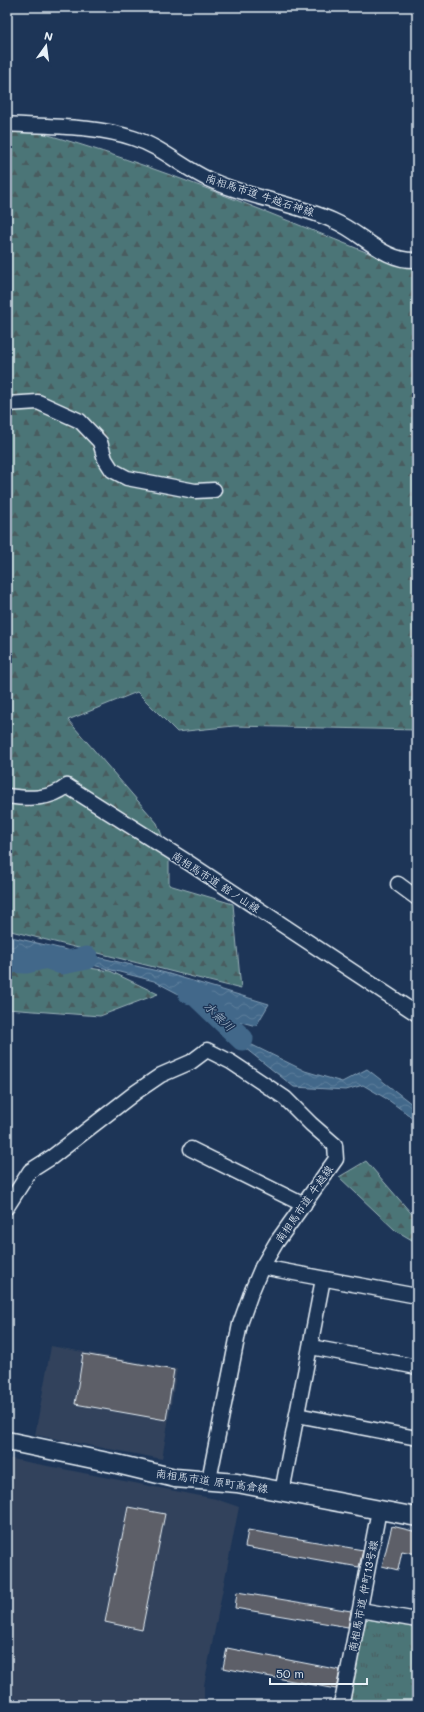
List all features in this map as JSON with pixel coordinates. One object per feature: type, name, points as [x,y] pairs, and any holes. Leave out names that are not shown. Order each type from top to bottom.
[{"type":"street","name":"南相馬市道 牛越石神線","points":[[7,124],[87,129],[134,138],[165,152],[188,169],[211,181],[307,210],[336,221],[382,252],[406,261],[417,260]]},
{"type":"street","points":[[7,404],[38,402],[80,421],[100,442],[105,459],[112,470],[127,478],[195,491],[214,490]]},
{"type":"street","name":"南相馬市道 舘ノ山線","points":[[7,796],[22,798],[43,797],[58,793],[67,786],[189,863],[417,1014]]},
{"type":"street","points":[[398,884],[417,898]]},
{"type":"street","name":"南相馬市道 牛越線","points":[[7,1207],[30,1171],[52,1157],[136,1092],[161,1075],[191,1062],[207,1050],[231,1062],[285,1098],[335,1145],[336,1159],[276,1243],[262,1267],[240,1324],[209,1480]]},
{"type":"street","points":[[191,1149],[304,1205]]},
{"type":"street","points":[[262,1267],[417,1296]]},
{"type":"street","points":[[282,1492],[323,1279]]},
{"type":"street","points":[[311,1347],[417,1367]]},
{"type":"street","points":[[297,1415],[417,1438]]},
{"type":"street","name":"南相馬市道 原町高倉線","points":[[7,1441],[175,1478],[237,1483],[417,1517]]},
{"type":"street","name":"南相馬市道 仲町13号線","points":[[340,1705],[343,1697],[361,1610],[379,1510]]},
{"type":"street","points":[[361,1610],[417,1620]]},
{"type":"shaded area","points":[[51,1346],[177,1369],[162,1459],[35,1435]]},
{"type":"shaded area","points":[[7,1458],[216,1499],[239,1507],[204,1685],[204,1705],[7,1705]]},
{"type":"green space","points":[[7,124],[55,137],[150,168],[381,258],[395,263],[417,267],[417,730],[234,726],[177,732],[137,692],[68,720],[157,823],[169,853],[169,885],[233,904],[241,989],[7,930]]},
{"type":"green space","points":[[75,966],[110,971],[158,994],[100,1016],[7,1009],[7,971]]},
{"type":"green space","points":[[366,1161],[417,1220],[417,1243],[395,1230],[339,1177]]},
{"type":"green space","points":[[366,1619],[417,1628],[417,1705],[347,1705]]},
{"type":"water","points":[[7,936],[166,973],[269,1004],[256,1026],[223,1017],[246,1042],[305,1071],[342,1082],[367,1069],[417,1108],[417,1121],[387,1099],[363,1085],[346,1090],[294,1087],[226,1033],[217,1014],[154,981],[81,962],[7,967],[7,958],[26,956],[36,957],[44,961],[69,960],[7,951]]},
{"type":"building","points":[[83,1354],[174,1370],[166,1420],[75,1404]]},
{"type":"building","points":[[128,1507],[165,1514],[142,1630],[105,1622]]},
{"type":"building","points":[[392,1526],[417,1532],[417,1554],[402,1551],[398,1570],[382,1566]]},
{"type":"building","points":[[248,1530],[363,1550],[359,1567],[245,1547]]},
{"type":"building","points":[[237,1592],[351,1611],[348,1627],[235,1608]]},
{"type":"building","points":[[227,1648],[340,1670],[336,1689],[223,1668]]},
{"type":"waterway","name":"水無川","points":[[7,961],[26,962],[46,957],[62,963],[87,958]]},
{"type":"waterway","name":"水無川","points":[[189,992],[197,996],[242,1039]]}]
